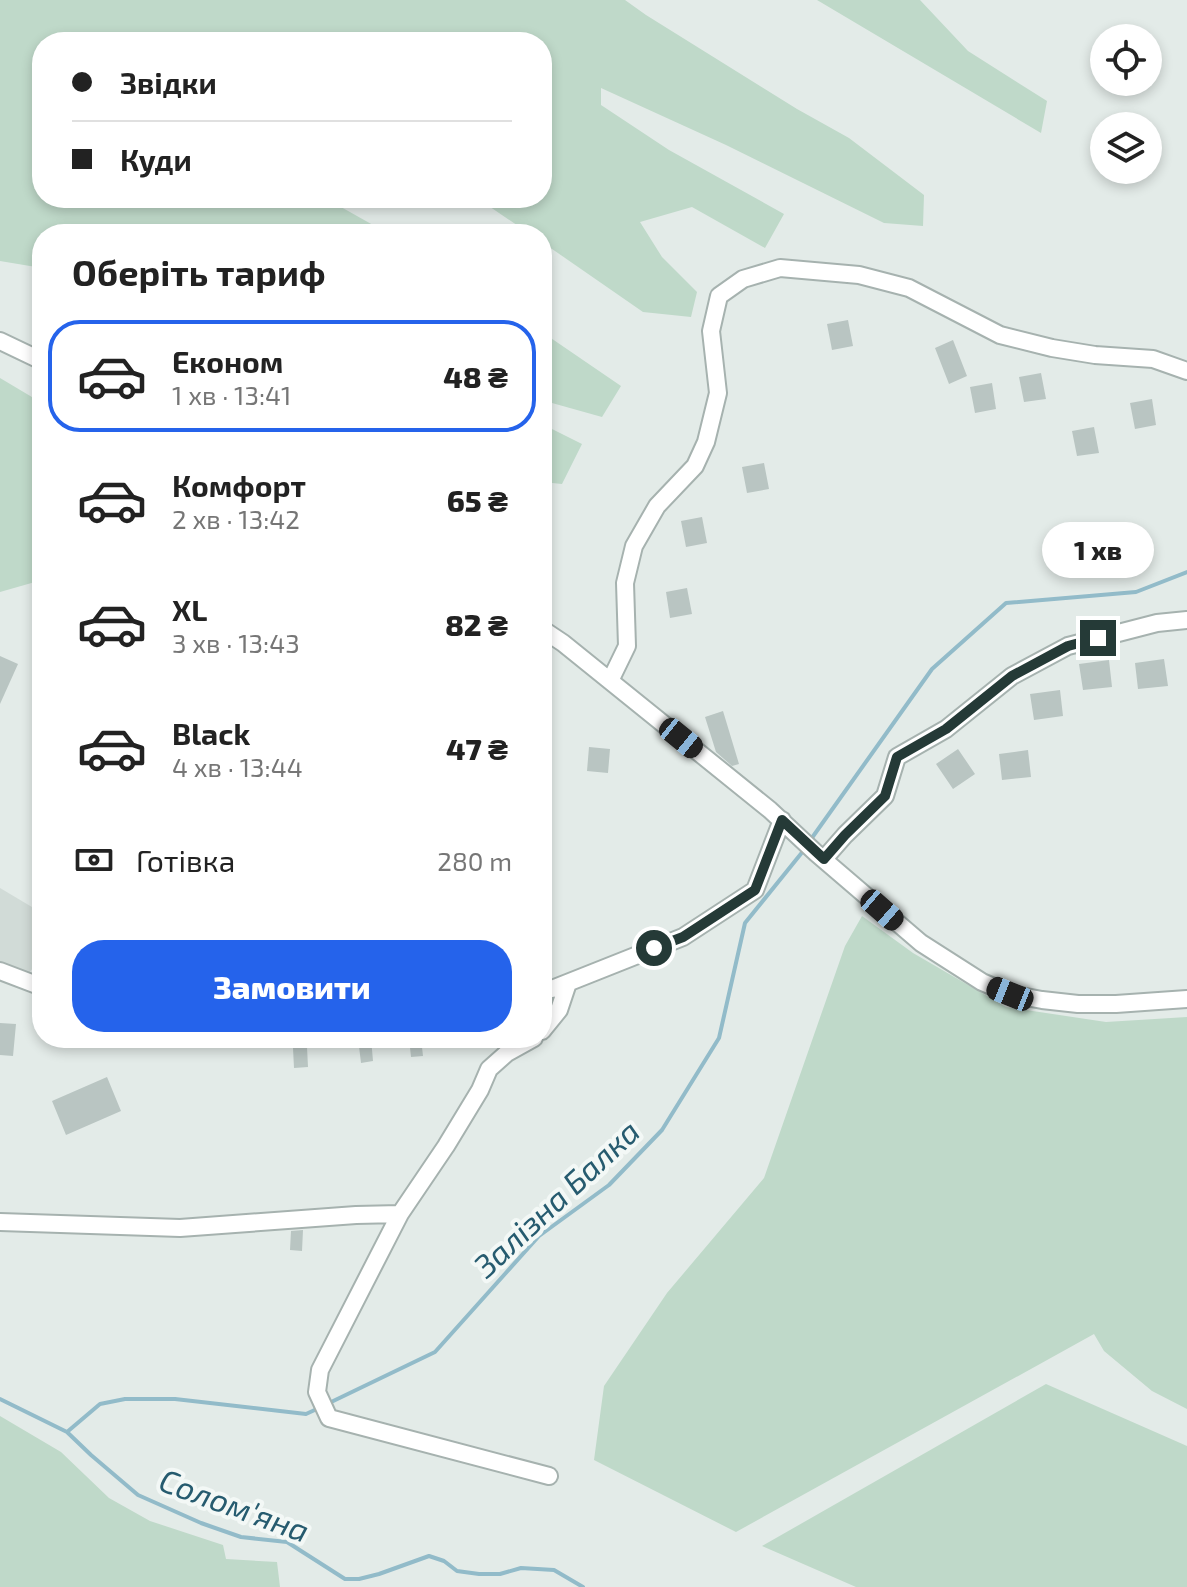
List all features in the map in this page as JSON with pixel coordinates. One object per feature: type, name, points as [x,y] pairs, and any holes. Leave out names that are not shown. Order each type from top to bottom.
[{"type":"street","points":[[610,681],[627,646],[625,583],[634,546],[657,506],[695,466],[706,442],[718,393],[711,331],[719,296],[743,279],[780,268],[859,275],[909,288],[1000,335],[1095,355],[1153,359],[1187,371]]},
{"type":"street","points":[[0,341],[32,356]]},
{"type":"street","points":[[820,855],[885,796],[897,757],[946,729],[1012,676],[1068,646],[1157,623],[1187,620]]},
{"type":"street","points":[[552,636],[783,821],[921,943],[982,982],[1010,994],[1078,1004],[1187,999]]},
{"type":"street","points":[[552,989],[683,937],[755,890],[783,821]]},
{"type":"street","points":[[0,971],[32,983]]},
{"type":"street","points":[[552,1019],[559,1010],[568,983]]},
{"type":"street","points":[[516,1048],[489,1069],[446,1146],[400,1214],[320,1370],[318,1385],[319,1397],[327,1415],[338,1420],[549,1476]]},
{"type":"street","points":[[0,1222],[180,1228],[400,1214]]},
{"type":"shaded area","points":[[0,888],[32,907],[32,969],[28,974],[0,961]]},
{"type":"green space","points":[[0,0],[625,0],[797,109],[849,138],[924,195],[923,226],[884,223],[601,88],[601,105],[669,150],[784,214],[765,248],[692,207],[640,222],[662,257],[697,292],[691,317],[643,312],[552,249],[552,224],[515,224],[492,208],[552,208],[552,32],[32,32],[32,208],[343,208],[371,224],[32,224],[32,266],[0,261]]},
{"type":"green space","points":[[817,0],[920,0],[968,51],[1047,101],[1041,133]]},
{"type":"green space","points":[[552,339],[621,386],[602,417],[552,403]]},
{"type":"green space","points":[[0,378],[32,397],[32,583],[0,592]]},
{"type":"green space","points":[[552,429],[582,444],[562,484],[552,483]]},
{"type":"green space","points":[[862,916],[913,953],[1006,1007],[1106,1022],[1187,1017],[1187,1409],[1152,1391],[1104,1351],[1094,1334],[736,1532],[594,1460],[604,1386],[667,1293],[764,1178],[845,946]]},
{"type":"green space","points":[[1046,1384],[1187,1446],[1187,1587],[856,1587],[762,1546]]},
{"type":"green space","points":[[0,1416],[61,1452],[109,1498],[150,1521],[223,1545],[226,1559],[277,1562],[280,1587],[0,1587]]},
{"type":"building","points":[[848,320],[853,346],[832,350],[827,324]]},
{"type":"building","points":[[953,340],[967,376],[949,384],[935,348]]},
{"type":"building","points":[[1041,373],[1046,399],[1024,402],[1019,377]]},
{"type":"building","points":[[992,383],[996,409],[975,413],[970,387]]},
{"type":"building","points":[[1152,399],[1156,425],[1135,429],[1130,403]]},
{"type":"building","points":[[1094,427],[1099,453],[1077,456],[1072,431]]},
{"type":"building","points":[[764,463],[769,489],[747,493],[742,467]]},
{"type":"building","points":[[702,517],[707,543],[686,547],[681,521]]},
{"type":"building","points":[[687,588],[692,614],[670,618],[666,592]]},
{"type":"building","points":[[0,656],[18,664],[0,704]]},
{"type":"building","points":[[1164,659],[1168,686],[1138,689],[1135,663]]},
{"type":"building","points":[[1109,660],[1112,687],[1083,690],[1079,664]]},
{"type":"building","points":[[1060,690],[1063,716],[1034,720],[1030,694]]},
{"type":"building","points":[[723,711],[739,764],[732,766],[716,752],[705,717]]},
{"type":"building","points":[[589,747],[610,749],[608,773],[587,771]]},
{"type":"building","points":[[958,749],[975,774],[953,789],[936,764]]},
{"type":"building","points":[[1028,750],[1031,777],[1002,780],[999,754]]},
{"type":"building","points":[[0,1023],[16,1024],[13,1056],[0,1055]]},
{"type":"building","points":[[293,1048],[307,1048],[308,1067],[294,1068]]},
{"type":"building","points":[[359,1048],[372,1048],[373,1061],[361,1063]]},
{"type":"building","points":[[410,1048],[422,1048],[423,1056],[411,1057]]},
{"type":"building","points":[[107,1077],[121,1111],[66,1135],[52,1101]]},
{"type":"building","points":[[303,1230],[302,1251],[290,1250],[291,1231]]},
{"type":"waterway","name":"Залізна Балка","points":[[809,842],[932,669],[1006,603],[1136,592],[1187,572]]},
{"type":"waterway","name":"Залізна Балка","points":[[327,1404],[435,1352],[539,1236],[609,1185],[662,1130],[719,1038],[745,923],[804,850]]},
{"type":"waterway","name":"Солом'яна","points":[[0,1399],[67,1432],[138,1495],[241,1537],[287,1542],[345,1579],[379,1574],[429,1556],[444,1561],[457,1571],[479,1574],[500,1574],[521,1568],[554,1570],[583,1587]]},
{"type":"waterway","name":"Залізна Балка","points":[[67,1432],[100,1404],[125,1399],[175,1399],[306,1414],[319,1408]]},
{"type":"route","points":[[654,948],[683,937],[755,890],[782,820],[824,859],[885,796],[897,757],[946,729],[1012,676],[1068,646],[1098,638]]}]
